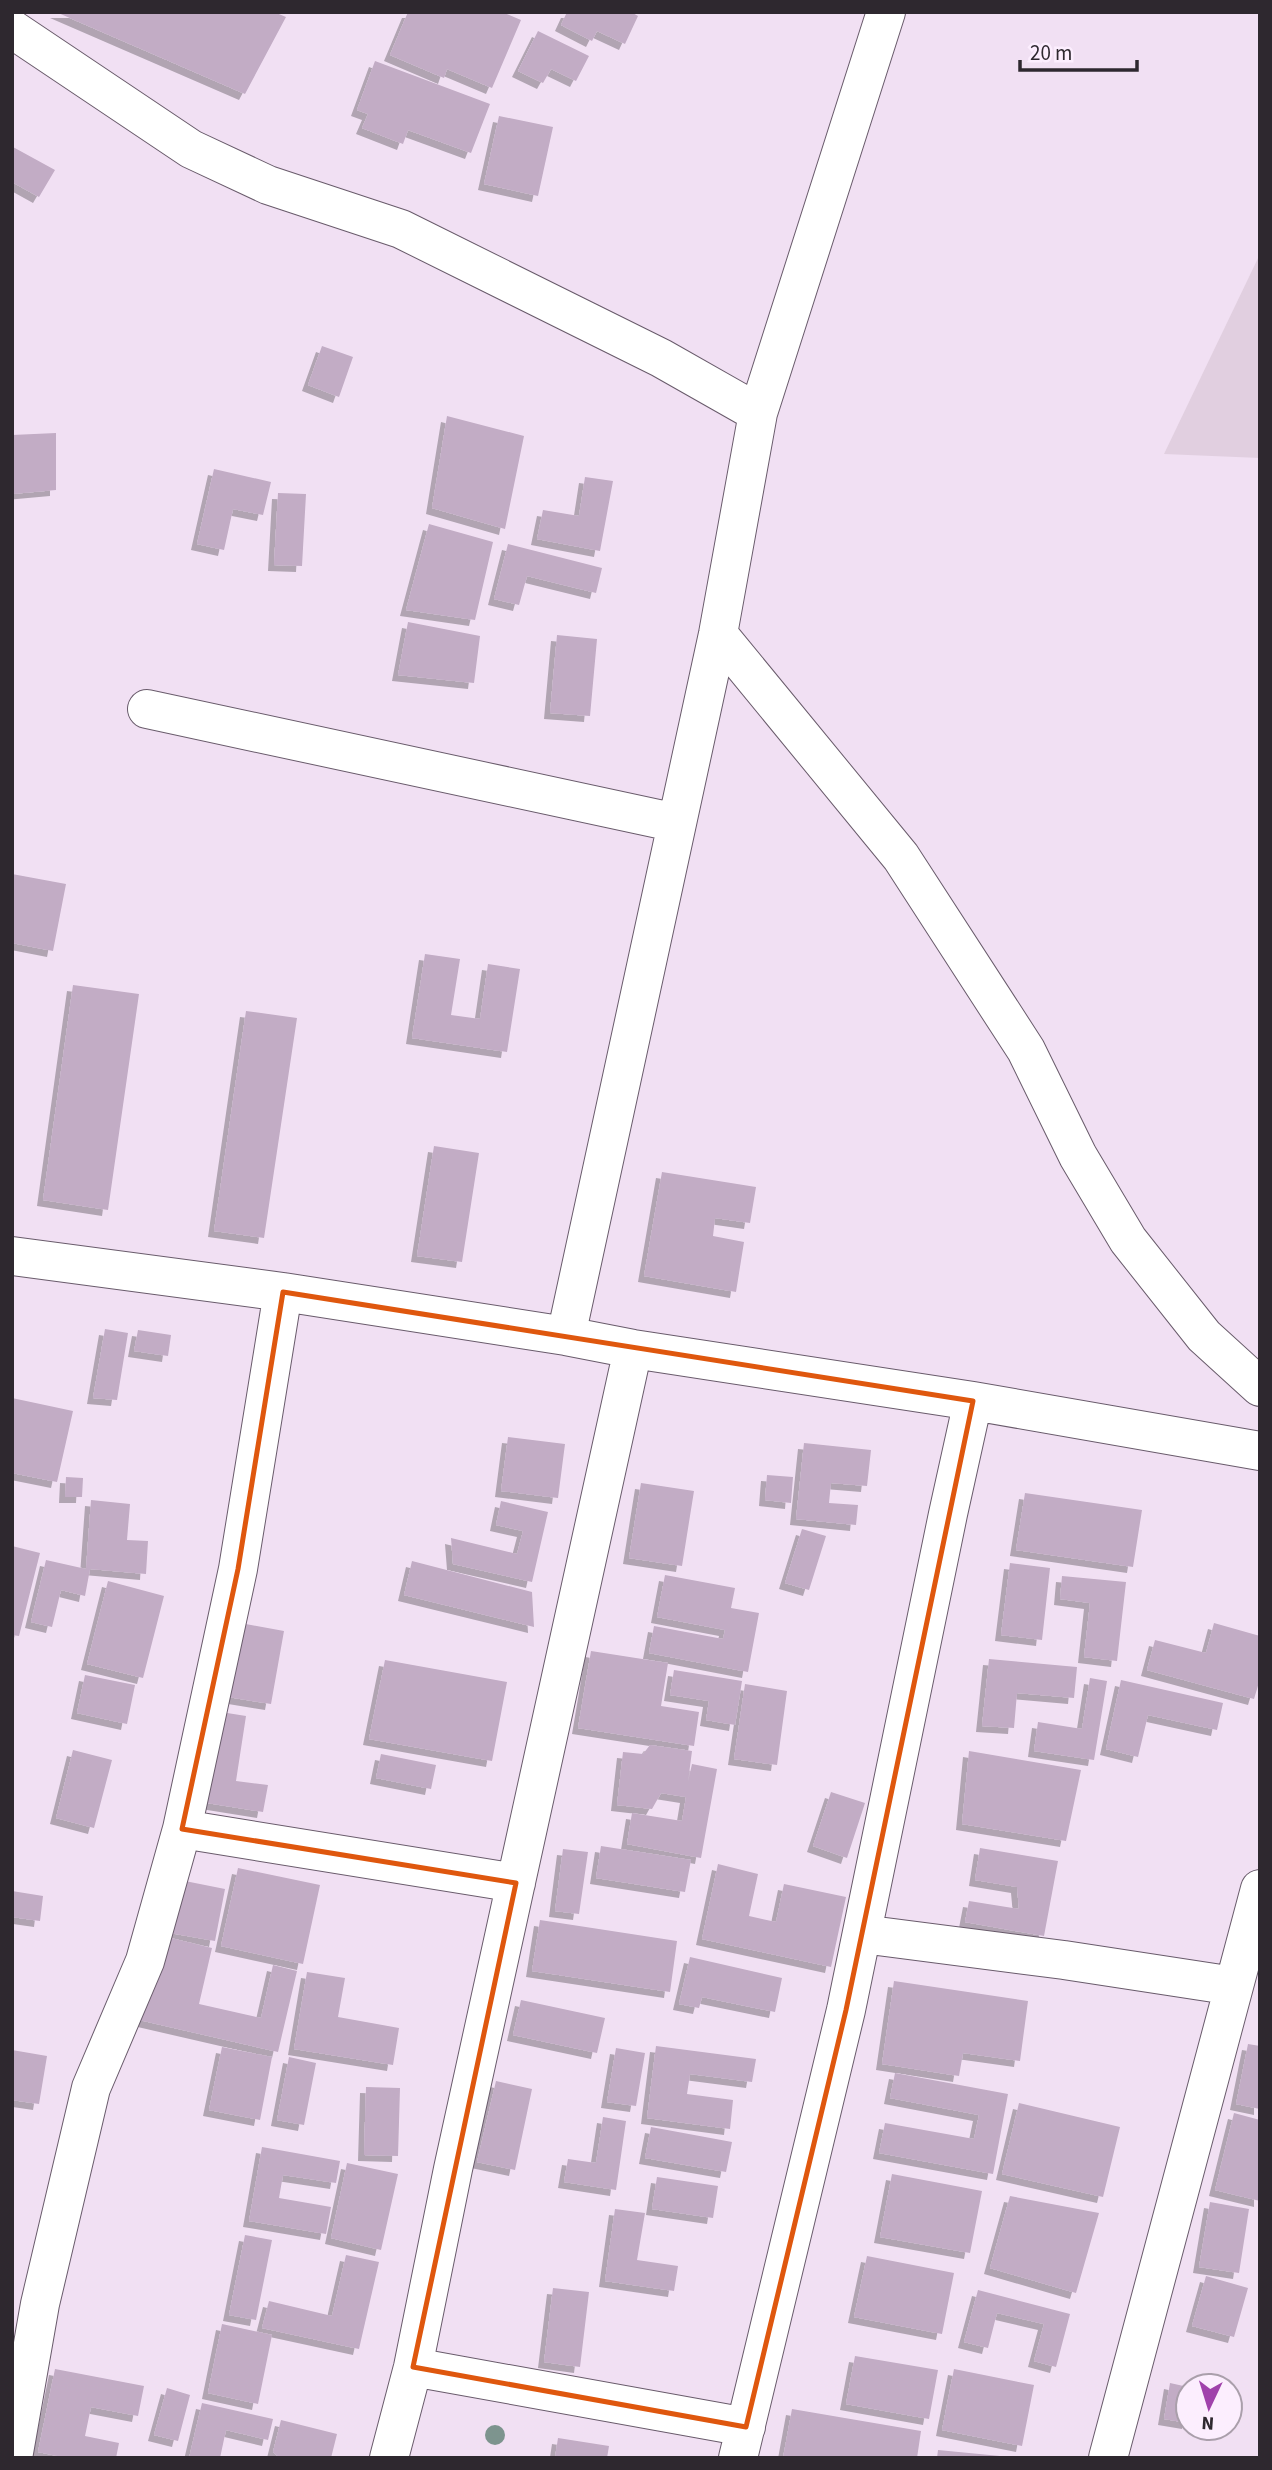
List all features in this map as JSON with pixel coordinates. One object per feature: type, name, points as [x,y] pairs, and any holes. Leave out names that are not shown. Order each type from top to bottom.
[{"type":"street","points":[[566,1336],[718,634],[758,413],[886,12]]},
{"type":"street","points":[[12,29],[191,149],[268,185],[413,235],[661,358],[758,413]]},
{"type":"street","points":[[718,634],[901,857],[1027,1050],[1078,1156],[1128,1240],[1204,1336],[1260,1387]]},
{"type":"street","points":[[147,709],[677,823]]},
{"type":"street","points":[[12,1256],[283,1292],[566,1336],[633,1349],[973,1401],[1260,1451]]},
{"type":"street","points":[[13,2458],[26,2302],[91,2088],[145,1961],[182,1829],[238,1569],[283,1292]]},
{"type":"street","points":[[389,2458],[413,2367],[453,2169],[633,1349]]},
{"type":"street","points":[[413,2367],[742,2442],[846,2010],[973,1401]]},
{"type":"street","points":[[182,1829],[516,1882]]},
{"type":"street","points":[[1108,2458],[1260,1889]]},
{"type":"street","points":[[862,1934],[1064,1960],[1234,1986]]},
{"type":"highlighted area","points":[[283,1292],[973,1401],[846,2010],[746,2427],[413,2367],[516,1883],[182,1829],[238,1569]]},
{"type":"shaded area","points":[[1260,254],[1260,458],[1164,454]]},
{"type":"building","points":[[56,12],[274,12],[286,17],[245,94]]},
{"type":"building","points":[[408,12],[502,12],[521,20],[492,88],[447,69],[444,78],[390,55]]},
{"type":"building","points":[[567,12],[631,12],[638,16],[625,44],[597,31],[592,41],[561,25]]},
{"type":"building","points":[[538,31],[589,56],[576,81],[551,69],[543,83],[518,71]]},
{"type":"building","points":[[375,61],[490,104],[471,153],[408,130],[403,144],[362,128],[368,114],[357,110]]},
{"type":"building","points":[[499,116],[553,127],[538,196],[484,184]]},
{"type":"building","points":[[13,147],[55,170],[39,197],[12,182]]},
{"type":"building","points":[[322,346],[353,357],[339,397],[308,385]]},
{"type":"building","points":[[447,416],[524,436],[505,529],[432,508]]},
{"type":"building","points":[[56,433],[56,490],[12,494],[12,435]]},
{"type":"building","points":[[214,469],[271,482],[263,515],[233,509],[224,550],[197,544]]},
{"type":"building","points":[[585,477],[613,481],[600,551],[537,539],[543,510],[579,516]]},
{"type":"building","points":[[278,493],[306,494],[302,566],[274,565]]},
{"type":"building","points":[[429,524],[493,542],[475,620],[406,610]]},
{"type":"building","points":[[508,544],[602,568],[596,593],[527,576],[519,605],[494,599]]},
{"type":"building","points":[[408,622],[480,636],[474,683],[398,675]]},
{"type":"building","points":[[557,635],[597,639],[590,716],[550,713]]},
{"type":"building","points":[[12,874],[66,884],[53,951],[12,943]]},
{"type":"building","points":[[425,954],[460,959],[451,1015],[480,1019],[488,964],[520,969],[507,1052],[412,1038]]},
{"type":"building","points":[[73,985],[139,994],[108,1210],[43,1200]]},
{"type":"building","points":[[246,1011],[297,1018],[264,1238],[214,1231]]},
{"type":"building","points":[[434,1146],[479,1153],[462,1262],[417,1256]]},
{"type":"building","points":[[662,1172],[756,1187],[750,1223],[715,1218],[713,1236],[744,1242],[736,1292],[644,1276]]},
{"type":"building","points":[[105,1329],[128,1333],[117,1400],[93,1398]]},
{"type":"building","points":[[138,1330],[171,1335],[168,1356],[134,1351]]},
{"type":"building","points":[[12,1398],[73,1411],[57,1482],[12,1473]]},
{"type":"building","points":[[508,1437],[565,1444],[558,1498],[501,1491]]},
{"type":"building","points":[[804,1443],[871,1450],[867,1486],[831,1483],[829,1503],[858,1505],[856,1525],[796,1519]]},
{"type":"building","points":[[767,1475],[793,1477],[791,1503],[765,1500]]},
{"type":"building","points":[[66,1477],[83,1478],[82,1497],[65,1497]]},
{"type":"building","points":[[641,1483],[694,1491],[682,1566],[629,1558]]},
{"type":"building","points":[[1025,1493],[1142,1510],[1133,1567],[1016,1550]]},
{"type":"building","points":[[91,1500],[130,1504],[127,1540],[148,1541],[146,1574],[90,1569],[85,1596],[61,1590],[52,1627],[31,1622],[46,1560],[86,1569]]},
{"type":"building","points":[[501,1501],[548,1512],[532,1582],[453,1564],[451,1538],[517,1554],[523,1531],[496,1525]]},
{"type":"building","points":[[802,1529],[826,1536],[809,1590],[785,1583]]},
{"type":"building","points":[[12,1546],[40,1553],[19,1636],[12,1635]]},
{"type":"building","points":[[412,1561],[532,1592],[534,1627],[404,1595]]},
{"type":"building","points":[[1010,1563],[1050,1568],[1042,1640],[1001,1635]]},
{"type":"building","points":[[665,1575],[735,1588],[731,1608],[759,1613],[748,1672],[649,1653],[654,1626],[723,1639],[725,1630],[657,1617]]},
{"type":"building","points":[[1062,1576],[1126,1582],[1117,1661],[1084,1657],[1090,1603],[1060,1599]]},
{"type":"building","points":[[108,1581],[164,1596],[143,1678],[87,1664]]},
{"type":"building","points":[[235,1622],[284,1631],[271,1704],[222,1696]]},
{"type":"building","points":[[1214,1623],[1260,1636],[1260,1679],[1254,1699],[1147,1670],[1155,1640],[1206,1653]]},
{"type":"building","points":[[591,1651],[668,1663],[661,1706],[699,1712],[694,1746],[578,1728]]},
{"type":"building","points":[[989,1659],[1077,1667],[1074,1698],[1017,1693],[1014,1728],[982,1726]]},
{"type":"building","points":[[385,1660],[507,1682],[492,1761],[369,1739]]},
{"type":"building","points":[[674,1670],[742,1681],[735,1725],[706,1720],[709,1701],[670,1695]]},
{"type":"building","points":[[85,1675],[135,1685],[127,1724],[77,1713]]},
{"type":"building","points":[[1090,1678],[1107,1681],[1094,1760],[1034,1751],[1038,1722],[1082,1729]]},
{"type":"building","points":[[1121,1680],[1223,1703],[1217,1730],[1148,1715],[1138,1757],[1106,1749]]},
{"type":"building","points":[[745,1684],[787,1691],[777,1765],[734,1759]]},
{"type":"building","points":[[221,1712],[246,1716],[236,1781],[268,1785],[263,1812],[207,1803]]},
{"type":"building","points":[[650,1745],[692,1751],[688,1782],[692,1764],[717,1769],[701,1858],[627,1844],[632,1813],[682,1821],[686,1797],[661,1793],[652,1809],[617,1805],[623,1752],[643,1754]]},
{"type":"building","points":[[73,1750],[112,1760],[94,1828],[56,1818]]},
{"type":"building","points":[[969,1751],[1081,1770],[1066,1841],[962,1824]]},
{"type":"building","points":[[381,1754],[436,1765],[431,1789],[376,1778]]},
{"type":"building","points":[[831,1792],[865,1803],[847,1858],[813,1846]]},
{"type":"building","points":[[601,1846],[691,1860],[685,1892],[596,1878]]},
{"type":"building","points":[[980,1848],[1058,1861],[1044,1936],[965,1922],[969,1901],[1019,1909],[1017,1887],[975,1880]]},
{"type":"building","points":[[563,1849],[588,1852],[579,1914],[555,1911]]},
{"type":"building","points":[[718,1864],[758,1874],[749,1916],[776,1922],[784,1884],[846,1897],[831,1967],[702,1939]]},
{"type":"building","points":[[238,1868],[320,1885],[303,1964],[221,1946]]},
{"type":"building","points":[[180,1880],[225,1889],[215,1941],[170,1933]]},
{"type":"building","points":[[12,1891],[43,1896],[40,1921],[12,1917]]},
{"type":"building","points":[[540,1920],[677,1941],[670,1992],[532,1971]]},
{"type":"building","points":[[154,1934],[212,1948],[199,2004],[261,2018],[273,1965],[297,1971],[278,2052],[135,2019]]},
{"type":"building","points":[[690,1957],[782,1978],[775,2012],[702,1997],[699,2008],[679,2004]]},
{"type":"building","points":[[307,1972],[345,1978],[338,2017],[399,2028],[393,2065],[294,2049]]},
{"type":"building","points":[[894,1981],[1028,2001],[1020,2061],[963,2053],[959,2076],[882,2064]]},
{"type":"building","points":[[521,2000],[605,2018],[597,2053],[513,2035]]},
{"type":"building","points":[[1248,2044],[1260,2046],[1260,2109],[1236,2104]]},
{"type":"building","points":[[656,2046],[756,2059],[752,2082],[690,2074],[687,2094],[733,2100],[730,2129],[647,2118]]},
{"type":"building","points":[[222,2047],[272,2057],[260,2120],[209,2110]]},
{"type":"building","points":[[616,2048],[645,2053],[636,2106],[607,2102]]},
{"type":"building","points":[[12,2050],[47,2056],[39,2104],[12,2100]]},
{"type":"building","points":[[289,2057],[316,2063],[304,2125],[277,2120]]},
{"type":"building","points":[[895,2073],[1008,2094],[993,2174],[879,2153],[885,2123],[974,2139],[979,2115],[890,2098]]},
{"type":"building","points":[[496,2081],[532,2089],[515,2170],[477,2162]]},
{"type":"building","points":[[366,2087],[400,2088],[398,2156],[364,2155]]},
{"type":"building","points":[[1019,2103],[1120,2127],[1103,2197],[1002,2174]]},
{"type":"building","points":[[1234,2113],[1260,2120],[1260,2201],[1215,2190]]},
{"type":"building","points":[[603,2117],[626,2121],[616,2190],[564,2182],[568,2159],[596,2163]]},
{"type":"building","points":[[651,2127],[732,2142],[726,2172],[645,2158]]},
{"type":"building","points":[[262,2147],[340,2161],[336,2183],[283,2175],[279,2198],[331,2207],[326,2234],[249,2221]]},
{"type":"building","points":[[347,2163],[398,2174],[381,2250],[331,2238]]},
{"type":"building","points":[[892,2174],[982,2191],[970,2253],[880,2237]]},
{"type":"building","points":[[657,2177],[718,2186],[713,2218],[652,2209]]},
{"type":"building","points":[[1010,2196],[1099,2213],[1076,2293],[990,2268]]},
{"type":"building","points":[[1210,2202],[1249,2209],[1239,2273],[1199,2267]]},
{"type":"building","points":[[615,2209],[645,2213],[637,2260],[678,2266],[674,2291],[605,2281]]},
{"type":"building","points":[[245,2235],[272,2240],[256,2320],[229,2315]]},
{"type":"building","points":[[346,2255],[379,2262],[359,2349],[262,2328],[269,2301],[332,2316]]},
{"type":"building","points":[[867,2256],[954,2273],[942,2334],[854,2317]]},
{"type":"building","points":[[1206,2276],[1248,2288],[1234,2337],[1192,2326]]},
{"type":"building","points":[[553,2288],[589,2292],[580,2367],[544,2362]]},
{"type":"building","points":[[978,2290],[1070,2314],[1056,2367],[1034,2361],[1044,2324],[997,2313],[988,2348],[964,2342]]},
{"type":"building","points":[[222,2324],[272,2335],[258,2404],[208,2393]]},
{"type":"building","points":[[855,2356],[938,2370],[929,2419],[846,2404]]},
{"type":"building","points":[[55,2369],[144,2386],[138,2416],[91,2407],[85,2436],[119,2443],[116,2458],[67,2458],[38,2452]]},
{"type":"building","points":[[954,2369],[1034,2385],[1022,2446],[942,2430]]},
{"type":"building","points":[[1170,2383],[1174,2384],[1174,2421],[1164,2419]]},
{"type":"building","points":[[167,2388],[190,2395],[178,2441],[154,2435]]},
{"type":"building","points":[[202,2403],[273,2419],[268,2440],[226,2430],[220,2458],[189,2458]]},
{"type":"building","points":[[792,2409],[921,2431],[917,2458],[783,2458]]},
{"type":"building","points":[[281,2420],[337,2434],[331,2458],[280,2458],[273,2452]]},
{"type":"building","points":[[558,2438],[609,2446],[607,2458],[555,2458]]},
{"type":"building","points":[[938,2450],[1000,2456],[937,2458]]}]
